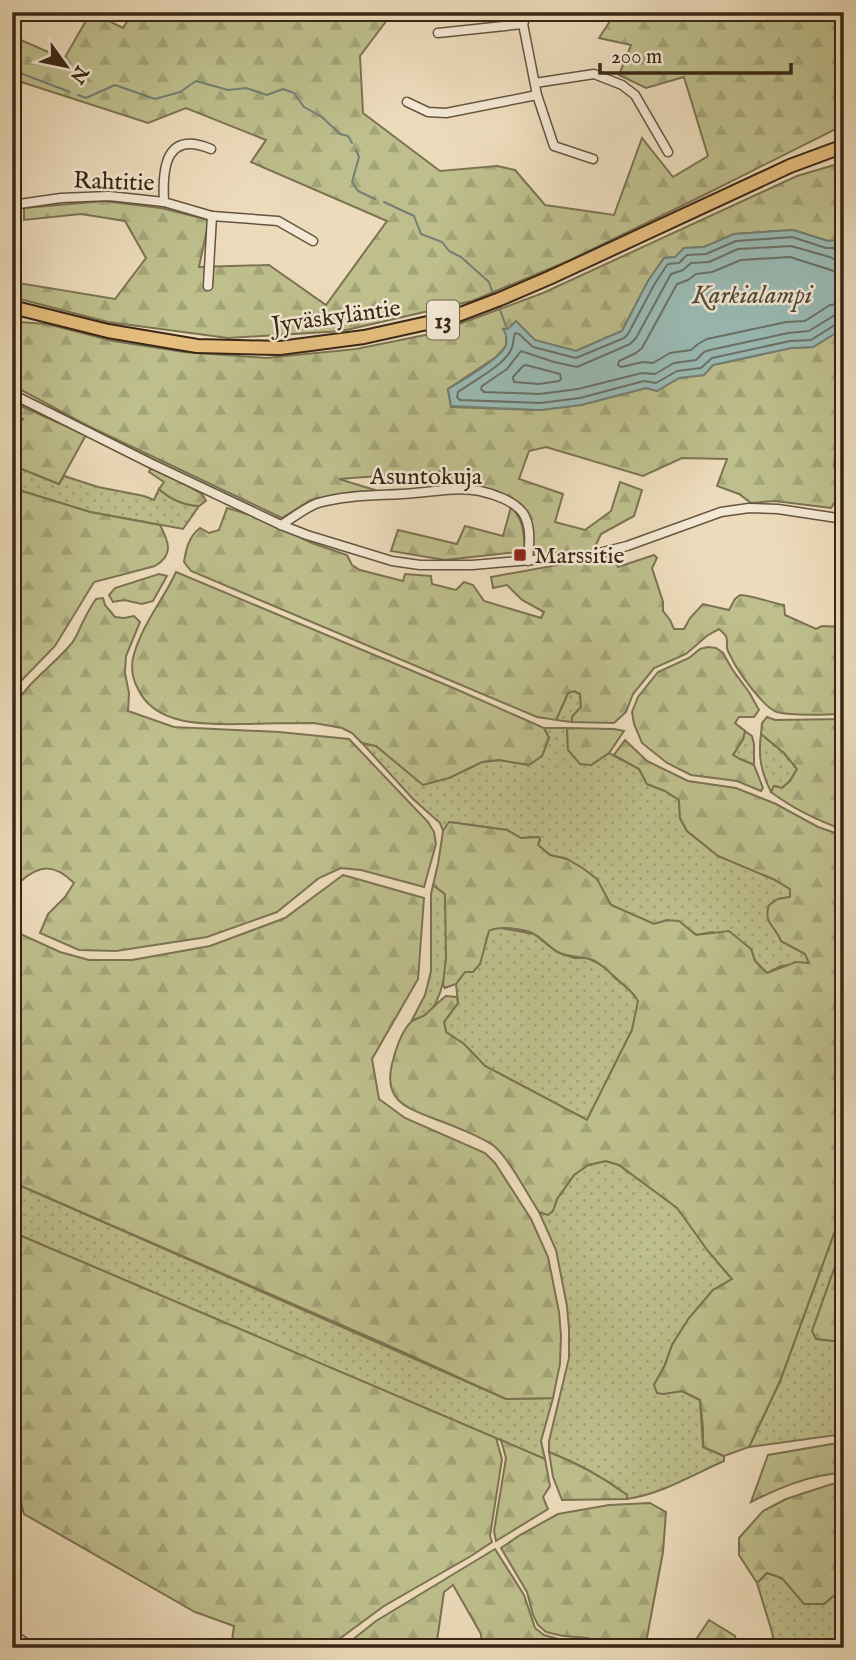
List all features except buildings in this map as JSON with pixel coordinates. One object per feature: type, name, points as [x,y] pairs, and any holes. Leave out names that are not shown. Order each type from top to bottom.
[{"type":"highway","name":"Jyväskyläntie","points":[[12,307],[108,331],[197,346],[280,348],[364,337],[450,318],[500,299],[790,166],[844,146]]},
{"type":"street","points":[[528,12],[523,24],[537,95],[554,146],[593,159]]},
{"type":"street","points":[[438,33],[523,24]]},
{"type":"street","points":[[535,83],[594,74],[622,85],[635,95],[668,152]]},
{"type":"street","points":[[407,102],[428,112],[446,113],[537,95]]},
{"type":"street","points":[[164,202],[165,167],[173,150],[185,143],[197,143],[211,149]]},
{"type":"street","name":"Rahtitie","points":[[12,205],[61,198],[109,196],[164,202],[212,216],[278,221],[313,241]]},
{"type":"street","points":[[208,286],[212,216]]},
{"type":"street","points":[[12,394],[281,525],[392,561],[421,565],[472,565],[591,555],[627,546],[721,512],[750,508],[778,509],[844,519]]},
{"type":"street","name":"Asuntokuja","points":[[281,525],[315,503],[354,496],[478,491],[496,495],[522,512],[528,524],[528,561]]},
{"type":"street","points":[[20,1639],[33,1648]]},
{"type":"street","points":[[339,1645],[352,1648]]},
{"type":"green space","points":[[91,12],[123,28],[133,12],[393,12],[360,56],[363,113],[440,171],[497,166],[515,170],[545,205],[614,215],[642,138],[673,177],[708,156],[684,77],[646,88],[619,75],[631,45],[599,38],[616,12],[844,12],[844,125],[568,261],[472,301],[342,331],[228,338],[108,322],[12,297],[12,249],[18,283],[115,299],[146,258],[125,221],[81,214],[24,220],[24,208],[104,201],[161,208],[209,220],[199,267],[269,265],[326,305],[387,221],[251,162],[266,140],[186,108],[148,123],[12,79],[12,36],[64,59]]},
{"type":"green space","points":[[844,162],[844,249],[837,240],[828,241],[793,230],[734,234],[704,247],[684,248],[676,257],[664,258],[648,281],[622,331],[576,351],[506,333],[506,346],[496,357],[448,389],[451,407],[540,410],[581,405],[646,388],[657,391],[679,378],[704,375],[713,365],[791,348],[813,347],[840,330],[844,306],[844,430],[836,448],[834,466],[844,488],[831,508],[775,501],[751,503],[739,494],[717,486],[727,459],[682,458],[643,476],[546,447],[529,451],[519,479],[563,494],[555,522],[585,530],[611,511],[620,482],[642,490],[634,516],[601,534],[593,551],[532,556],[531,520],[495,493],[467,484],[446,485],[444,471],[339,479],[378,491],[353,492],[311,500],[282,518],[86,425],[12,385],[12,338],[20,322],[47,324],[113,341],[184,352],[266,358],[356,349],[435,333],[543,293],[797,176]]},
{"type":"green space","points":[[12,402],[86,435],[59,484],[12,465],[12,428],[23,419],[12,415]]},
{"type":"green space","points":[[12,465],[59,484],[64,476],[154,500],[159,489],[178,501],[199,506],[183,529],[90,512],[12,488]]},
{"type":"green space","points":[[152,466],[202,494],[206,501],[199,506],[168,496],[159,489],[164,482],[149,472]]},
{"type":"green space","points":[[12,488],[90,512],[160,525],[168,548],[165,557],[155,566],[94,582],[55,646],[12,693]]},
{"type":"green space","points":[[511,507],[521,522],[525,551],[445,560],[391,551],[398,530],[457,544],[465,526],[503,536]]},
{"type":"green space","points":[[227,508],[258,517],[312,543],[347,555],[352,565],[360,570],[403,581],[405,574],[431,576],[432,584],[456,590],[464,582],[473,585],[484,601],[541,618],[544,612],[522,600],[507,585],[493,588],[491,577],[612,555],[618,567],[654,555],[657,558],[652,568],[663,602],[663,611],[674,629],[684,629],[703,604],[729,610],[740,595],[784,605],[785,615],[816,629],[822,626],[844,627],[844,714],[793,714],[772,709],[753,690],[737,668],[728,650],[726,637],[719,629],[686,654],[654,668],[633,694],[626,712],[614,723],[572,722],[572,717],[581,707],[580,694],[574,691],[568,693],[556,720],[537,717],[191,571],[184,562],[191,539],[200,528],[209,533],[219,530]]},
{"type":"green space","points":[[176,572],[544,728],[549,738],[542,756],[529,765],[499,760],[482,762],[449,778],[423,785],[376,746],[362,743],[342,728],[314,723],[187,722],[158,711],[138,689],[132,662],[141,635]]},
{"type":"green space","points":[[159,574],[167,576],[153,601],[142,604],[124,600],[113,602],[109,595],[115,588]]},
{"type":"green space","points":[[103,598],[115,617],[134,616],[140,622],[126,656],[128,711],[174,727],[279,732],[349,739],[428,822],[434,832],[436,844],[424,887],[361,870],[341,868],[319,878],[277,912],[207,937],[116,951],[79,950],[40,933],[48,914],[65,897],[74,883],[60,872],[47,869],[34,872],[20,882],[12,881],[12,709],[25,690],[72,643],[96,599]]},
{"type":"green space","points":[[708,647],[723,653],[759,710],[754,717],[739,717],[735,723],[745,731],[733,755],[754,765],[763,788],[761,791],[737,781],[691,775],[667,763],[642,743],[634,724],[632,712],[638,697],[658,672]]},
{"type":"green space","points":[[574,691],[580,694],[581,707],[572,717],[572,722],[556,720],[568,693]]},
{"type":"green space","points":[[767,717],[775,720],[844,719],[844,830],[806,814],[771,792],[774,786],[782,788],[790,781],[797,769],[784,753],[761,734],[762,723]]},
{"type":"green space","points":[[544,728],[567,728],[568,750],[591,765],[609,753],[639,769],[647,784],[679,800],[680,818],[687,831],[718,856],[790,889],[790,897],[778,899],[777,932],[781,941],[806,954],[809,963],[781,966],[767,973],[755,961],[751,949],[712,932],[696,935],[672,921],[654,924],[611,905],[596,879],[567,859],[550,855],[538,845],[539,837],[521,838],[507,830],[450,822],[443,831],[440,823],[413,799],[362,743],[376,746],[392,758],[449,778],[482,762],[499,760],[529,765],[549,738]]},
{"type":"green space","points":[[567,728],[624,731],[609,753],[591,765],[580,764],[568,750]]},
{"type":"green space","points":[[745,731],[752,736],[754,765],[733,755]]},
{"type":"green space","points":[[761,734],[784,753],[797,769],[790,781],[782,788],[774,786],[771,792],[761,764]]},
{"type":"green space","points":[[625,740],[647,761],[688,781],[736,788],[776,804],[818,827],[844,836],[844,1206],[780,1381],[749,1447],[724,1456],[703,1447],[700,1400],[682,1391],[657,1393],[654,1385],[672,1345],[689,1318],[713,1290],[732,1279],[677,1208],[619,1165],[606,1161],[588,1165],[574,1175],[557,1199],[553,1211],[548,1215],[539,1212],[512,1167],[494,1146],[475,1135],[407,1107],[394,1095],[391,1087],[393,1059],[408,1025],[446,996],[457,997],[458,1003],[444,1022],[446,1032],[464,1044],[485,1066],[587,1120],[632,1030],[638,1001],[604,967],[590,959],[562,954],[536,935],[519,930],[499,928],[489,931],[480,964],[473,972],[465,972],[456,984],[445,988],[445,894],[433,885],[443,831],[449,822],[507,830],[521,838],[539,837],[538,845],[550,855],[567,859],[597,879],[611,905],[654,924],[667,920],[679,921],[696,935],[729,931],[751,949],[755,961],[767,973],[796,962],[809,963],[805,954],[781,941],[770,924],[769,905],[778,899],[790,897],[790,889],[718,856],[687,831],[680,818],[679,800],[647,784],[639,769],[614,755]]},
{"type":"green space","points":[[343,875],[424,898],[418,979],[372,1059],[379,1099],[405,1118],[485,1153],[495,1163],[531,1219],[548,1257],[559,1312],[560,1364],[553,1398],[506,1399],[12,1182],[12,930],[60,952],[89,960],[132,960],[210,946],[285,918]]},
{"type":"green space","points":[[433,885],[445,894],[447,942],[444,978],[433,1007],[423,1017],[412,1020],[425,995],[431,971]]},
{"type":"green space","points":[[495,927],[534,934],[557,952],[574,958],[588,958],[606,967],[631,990],[639,1002],[632,1030],[587,1120],[485,1066],[464,1044],[446,1032],[444,1022],[458,1003],[456,984],[485,944],[488,931]]},
{"type":"green space","points":[[606,1161],[619,1165],[678,1208],[708,1251],[732,1279],[713,1290],[689,1318],[672,1345],[654,1385],[663,1394],[682,1391],[700,1400],[703,1447],[724,1456],[724,1461],[665,1488],[627,1499],[627,1495],[599,1476],[549,1452],[549,1441],[569,1358],[569,1329],[556,1250],[539,1212],[548,1215],[553,1211],[557,1199],[574,1175],[588,1165]]},
{"type":"green space","points":[[12,1182],[506,1399],[553,1398],[541,1441],[545,1459],[12,1232]]},
{"type":"green space","points":[[844,1206],[844,1255],[839,1256],[816,1339],[844,1342],[844,1434],[749,1447],[780,1381]]},
{"type":"green space","points":[[12,1232],[496,1438],[502,1459],[490,1536],[492,1542],[384,1606],[327,1648],[231,1648],[234,1626],[195,1612],[24,1514],[12,1469]]},
{"type":"green space","points":[[839,1255],[844,1255],[844,1342],[816,1339],[812,1331]]},
{"type":"green space","points":[[501,1440],[545,1459],[550,1486],[543,1497],[548,1509],[496,1541],[494,1531],[506,1458]]},
{"type":"green space","points":[[844,1442],[844,1473],[807,1479],[751,1502],[768,1455]]},
{"type":"green space","points":[[549,1452],[599,1476],[627,1495],[627,1499],[562,1500],[553,1477]]},
{"type":"green space","points":[[832,1484],[844,1484],[844,1587],[824,1604],[804,1604],[782,1578],[767,1573],[757,1583],[739,1555],[739,1538],[763,1511],[786,1499]]},
{"type":"green space","points":[[650,1503],[666,1512],[663,1552],[645,1648],[605,1648],[588,1638],[546,1632],[538,1625],[527,1592],[501,1548],[558,1514],[609,1505]]},
{"type":"green space","points":[[495,1549],[524,1595],[535,1628],[544,1635],[584,1641],[596,1648],[482,1648],[481,1634],[453,1585],[444,1592],[436,1648],[342,1648],[376,1621]]},
{"type":"green space","points":[[767,1573],[834,1595],[844,1587],[844,1648],[775,1648],[757,1583]]},
{"type":"green space","points":[[709,1620],[735,1636],[738,1648],[700,1648],[695,1641]]},
{"type":"water","name":"Karkialampi","points":[[793,230],[828,241],[837,240],[844,249],[844,306],[841,330],[813,347],[791,348],[713,365],[704,375],[679,378],[657,391],[646,388],[581,405],[540,410],[451,406],[448,389],[480,369],[503,350],[506,336],[503,329],[508,329],[516,321],[535,340],[576,351],[622,331],[648,281],[664,258],[675,257],[684,248],[704,247],[734,234]]},
{"type":"waterway","points":[[12,70],[70,92]]},
{"type":"waterway","points":[[78,95],[86,98],[115,85],[155,99],[180,92],[196,81],[228,90],[246,88],[267,95],[283,89],[294,93],[304,107],[322,117],[340,134],[348,136],[352,143]]},
{"type":"waterway","points":[[356,150],[359,157],[352,182],[358,191],[375,199]]},
{"type":"waterway","points":[[384,202],[414,216],[421,234],[442,242],[449,251],[461,257],[489,282],[493,294]]},
{"type":"waterway","points":[[499,307],[507,329]]},
{"type":"place","name":"Marssitie","points":[[520,555]]}]
